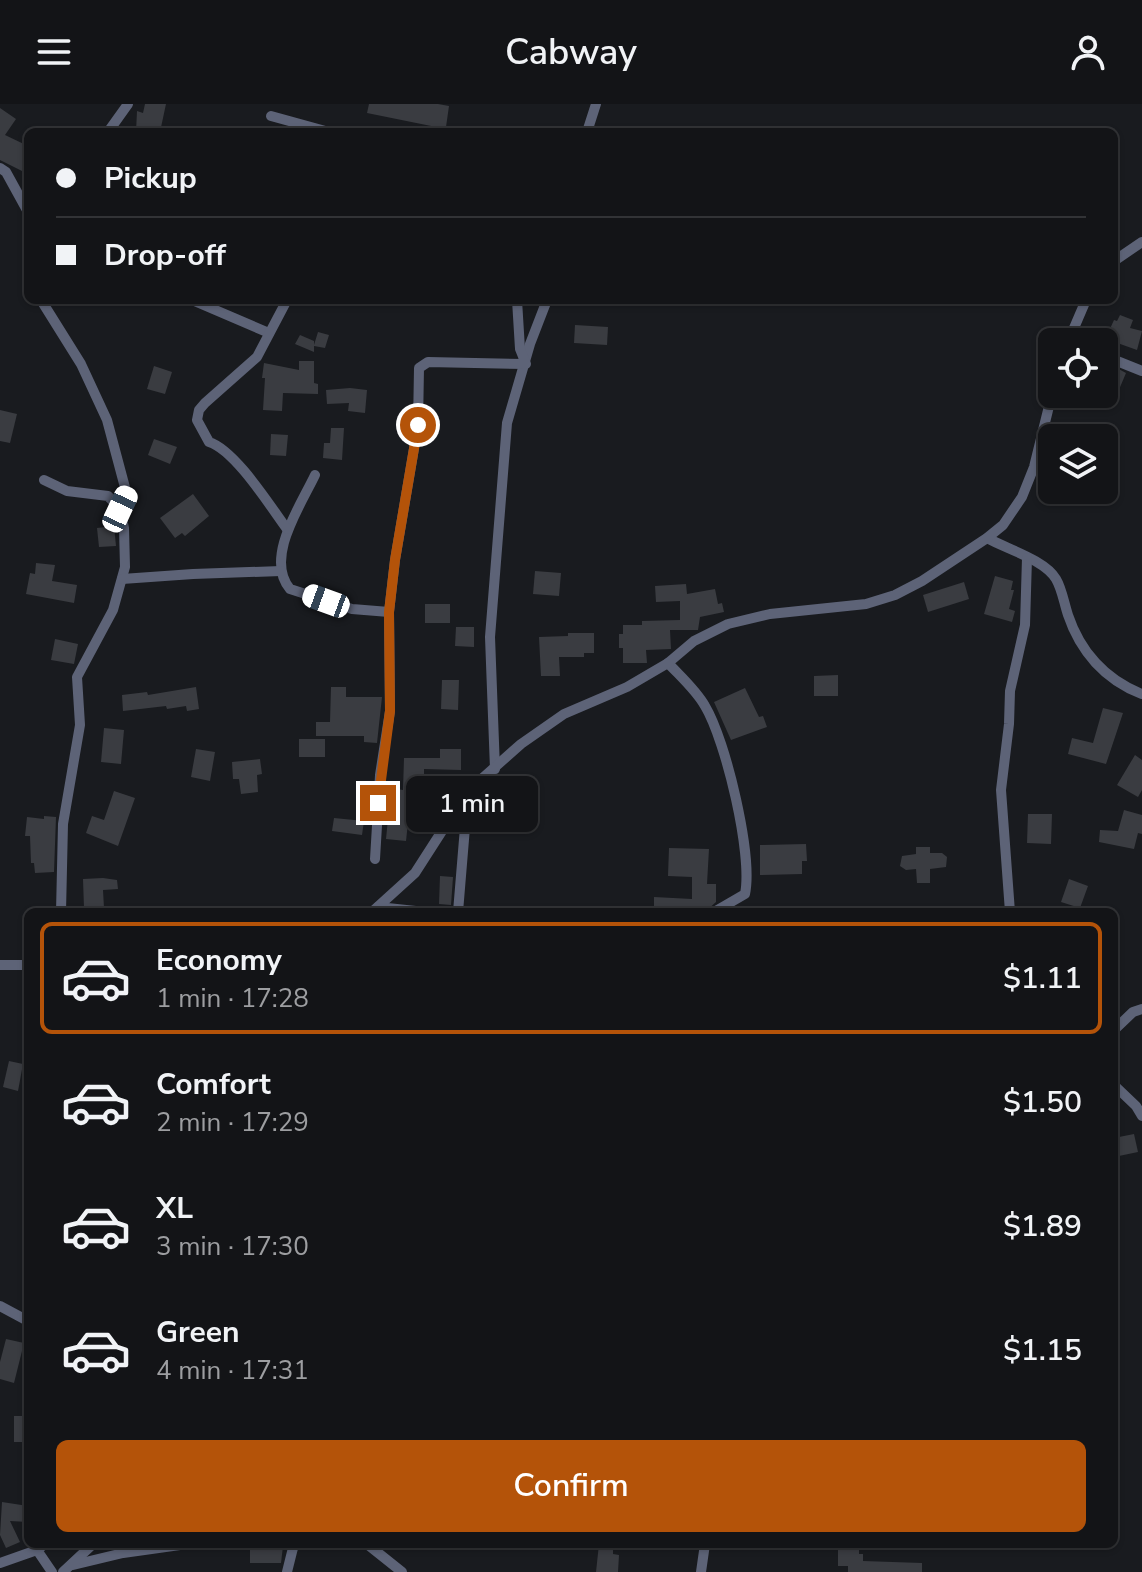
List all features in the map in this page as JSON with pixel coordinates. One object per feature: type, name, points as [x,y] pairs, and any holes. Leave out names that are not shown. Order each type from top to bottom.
[{"type":"street","points":[[111,128],[128,104]]},
{"type":"street","points":[[588,128],[596,104]]},
{"type":"street","points":[[271,116],[314,128]]},
{"type":"street","points":[[0,168],[6,172],[24,205]]},
{"type":"street","points":[[1118,258],[1142,242]]},
{"type":"street","points":[[44,304],[81,364],[107,420],[127,495],[120,509],[124,541],[122,579],[113,610],[77,677],[80,725],[63,824],[61,908]]},
{"type":"street","points":[[201,304],[269,333]]},
{"type":"street","points":[[285,304],[265,347],[205,403],[199,410],[197,420],[209,442],[218,445],[244,471],[287,529]]},
{"type":"street","points":[[517,304],[520,349],[526,364]]},
{"type":"street","points":[[495,769],[490,637],[507,423],[530,344],[545,304]]},
{"type":"street","points":[[1075,328],[1084,304]]},
{"type":"street","points":[[1118,361],[1142,371]]},
{"type":"street","points":[[375,859],[380,775],[390,711],[389,612],[418,425],[419,368],[428,362],[526,364]]},
{"type":"street","points":[[458,908],[468,791],[521,744],[564,714],[627,687],[668,663],[694,641],[728,624],[770,614],[866,604],[895,595],[922,581],[1003,525],[1022,497],[1034,467],[1049,408]]},
{"type":"street","points":[[315,475],[287,529],[281,571],[284,582],[290,589],[352,609],[389,612]]},
{"type":"street","points":[[44,480],[67,491],[108,496],[120,509]]},
{"type":"street","points":[[987,538],[1041,563],[1057,580],[1076,638],[1090,658],[1142,694]]},
{"type":"street","points":[[1010,908],[1001,790],[1010,691],[1025,625],[1027,558]]},
{"type":"street","points":[[122,579],[281,571]]},
{"type":"street","points":[[668,663],[703,702],[719,731],[742,834],[748,879],[745,894],[721,908]]},
{"type":"street","points":[[377,908],[415,873],[442,831],[467,810]]},
{"type":"street","points":[[0,965],[24,965]]},
{"type":"street","points":[[1118,1026],[1133,1012],[1142,1009]]},
{"type":"street","points":[[1118,1089],[1142,1116]]},
{"type":"street","points":[[0,1306],[24,1319]]},
{"type":"street","points":[[0,1563],[38,1548]]},
{"type":"street","points":[[41,1548],[52,1572]]},
{"type":"street","points":[[63,1572],[89,1548]]},
{"type":"street","points":[[73,1565],[159,1548]]},
{"type":"street","points":[[287,1572],[293,1548]]},
{"type":"street","points":[[372,1548],[402,1572]]},
{"type":"street","points":[[701,1572],[704,1548]]},
{"type":"building","points":[[145,104],[166,104],[161,128],[136,128],[137,111],[143,113]]},
{"type":"building","points":[[369,104],[449,106],[446,127],[367,113]]},
{"type":"building","points":[[0,108],[16,119],[5,135],[24,144],[24,172],[0,160]]},
{"type":"building","points":[[1120,315],[1133,320],[1130,328],[1142,331],[1137,350],[1118,343],[1118,328],[1110,328],[1114,320],[1117,321]]},
{"type":"building","points":[[575,325],[608,327],[607,345],[574,343]]},
{"type":"building","points":[[318,332],[329,335],[325,348],[314,346],[314,352],[295,344],[300,335],[314,341],[314,345]]},
{"type":"building","points":[[299,361],[314,361],[314,383],[318,384],[318,394],[283,393],[282,411],[263,410],[264,363],[299,370]]},
{"type":"building","points":[[154,366],[172,372],[165,394],[147,389]]},
{"type":"building","points":[[1118,369],[1126,373],[1118,392]]},
{"type":"building","points":[[326,390],[367,390],[365,413],[348,411],[349,403],[327,404]]},
{"type":"building","points":[[0,410],[17,414],[10,443],[0,441]]},
{"type":"building","points":[[331,428],[344,428],[342,460],[323,458],[324,443],[330,443]]},
{"type":"building","points":[[271,434],[288,435],[286,456],[270,455]]},
{"type":"building","points":[[154,439],[177,447],[170,464],[148,455]]},
{"type":"building","points":[[193,494],[209,516],[185,536],[182,533],[175,538],[160,518]]},
{"type":"building","points":[[114,526],[116,546],[99,547],[97,528]]},
{"type":"building","points":[[36,563],[55,565],[52,581],[77,585],[74,603],[26,594],[30,573],[35,574]]},
{"type":"building","points":[[535,571],[561,573],[559,596],[533,594]]},
{"type":"building","points":[[995,576],[1013,581],[1009,609],[1015,611],[1012,622],[984,614]]},
{"type":"building","points":[[964,582],[969,599],[928,612],[923,595]]},
{"type":"building","points":[[686,584],[687,594],[715,589],[718,604],[722,603],[724,612],[700,617],[698,630],[670,630],[671,649],[646,650],[647,663],[623,663],[619,634],[623,634],[623,625],[680,620],[680,601],[656,602],[655,586]]},
{"type":"building","points":[[425,604],[450,604],[450,623],[425,623]]},
{"type":"building","points":[[456,627],[474,627],[474,647],[455,646]]},
{"type":"building","points":[[568,633],[594,633],[594,653],[584,653],[584,657],[559,657],[560,676],[541,676],[539,637],[568,636]]},
{"type":"building","points":[[55,639],[78,644],[74,664],[51,660]]},
{"type":"building","points":[[838,675],[838,696],[814,696],[814,676]]},
{"type":"building","points":[[442,680],[459,680],[458,710],[441,709]]},
{"type":"building","points":[[196,687],[199,709],[187,711],[186,706],[167,709],[166,706],[123,711],[122,695],[147,692],[148,695]]},
{"type":"building","points":[[331,687],[346,687],[346,697],[382,697],[377,743],[364,742],[364,736],[316,736],[316,722],[330,722]]},
{"type":"building","points":[[745,688],[767,727],[731,740],[714,702]]},
{"type":"building","points":[[1103,708],[1123,713],[1106,764],[1068,754],[1072,738],[1093,743]]},
{"type":"building","points":[[104,728],[124,730],[121,764],[101,762]]},
{"type":"building","points":[[299,739],[325,739],[325,757],[299,757]]},
{"type":"building","points":[[196,749],[215,752],[210,781],[191,777]]},
{"type":"building","points":[[440,749],[461,749],[461,770],[424,769],[424,777],[413,777],[406,841],[386,839],[391,788],[403,790],[404,758],[440,758]]},
{"type":"building","points":[[1135,755],[1142,760],[1142,790],[1138,797],[1117,785]]},
{"type":"building","points":[[260,759],[262,774],[257,775],[258,792],[241,794],[239,779],[233,779],[232,762]]},
{"type":"building","points":[[114,791],[135,798],[118,846],[86,833],[92,816],[104,820]]},
{"type":"building","points":[[1124,810],[1142,815],[1142,834],[1138,833],[1134,849],[1099,842],[1100,830],[1118,831]]},
{"type":"building","points":[[1028,814],[1052,814],[1051,844],[1027,843]]},
{"type":"building","points":[[44,816],[56,817],[54,872],[35,873],[34,863],[31,863],[30,836],[25,836],[27,817],[44,819]]},
{"type":"building","points":[[334,818],[364,821],[362,835],[332,831]]},
{"type":"building","points":[[806,844],[807,861],[802,861],[802,874],[760,875],[760,845]]},
{"type":"building","points":[[916,847],[930,847],[930,853],[942,853],[947,857],[946,867],[930,869],[930,883],[917,883],[916,869],[906,870],[900,866],[902,856],[916,854]]},
{"type":"building","points":[[669,848],[709,849],[707,884],[716,884],[716,902],[709,908],[654,908],[654,897],[692,899],[692,877],[668,876]]},
{"type":"building","points":[[440,876],[453,877],[451,905],[439,904]]},
{"type":"building","points":[[83,879],[117,880],[118,889],[103,890],[104,908],[84,908]]},
{"type":"building","points":[[1069,879],[1088,886],[1080,908],[1061,902]]},
{"type":"building","points":[[9,1061],[23,1064],[18,1091],[3,1087]]},
{"type":"building","points":[[1134,1134],[1138,1152],[1118,1156],[1118,1137]]},
{"type":"building","points":[[6,1339],[24,1343],[14,1383],[0,1379],[0,1362]]},
{"type":"building","points":[[14,1416],[24,1416],[24,1442],[14,1442]]},
{"type":"building","points":[[2,1502],[24,1505],[24,1522],[10,1521],[20,1542],[6,1548],[0,1535]]},
{"type":"building","points":[[250,1548],[283,1548],[281,1563],[250,1563]]},
{"type":"building","points":[[599,1548],[613,1548],[613,1554],[619,1555],[618,1572],[596,1572]]},
{"type":"building","points":[[838,1548],[859,1548],[863,1561],[922,1563],[922,1572],[848,1572],[848,1566],[838,1566]]},
{"type":"route","points":[[378,803],[390,711],[389,612],[418,425]]}]
